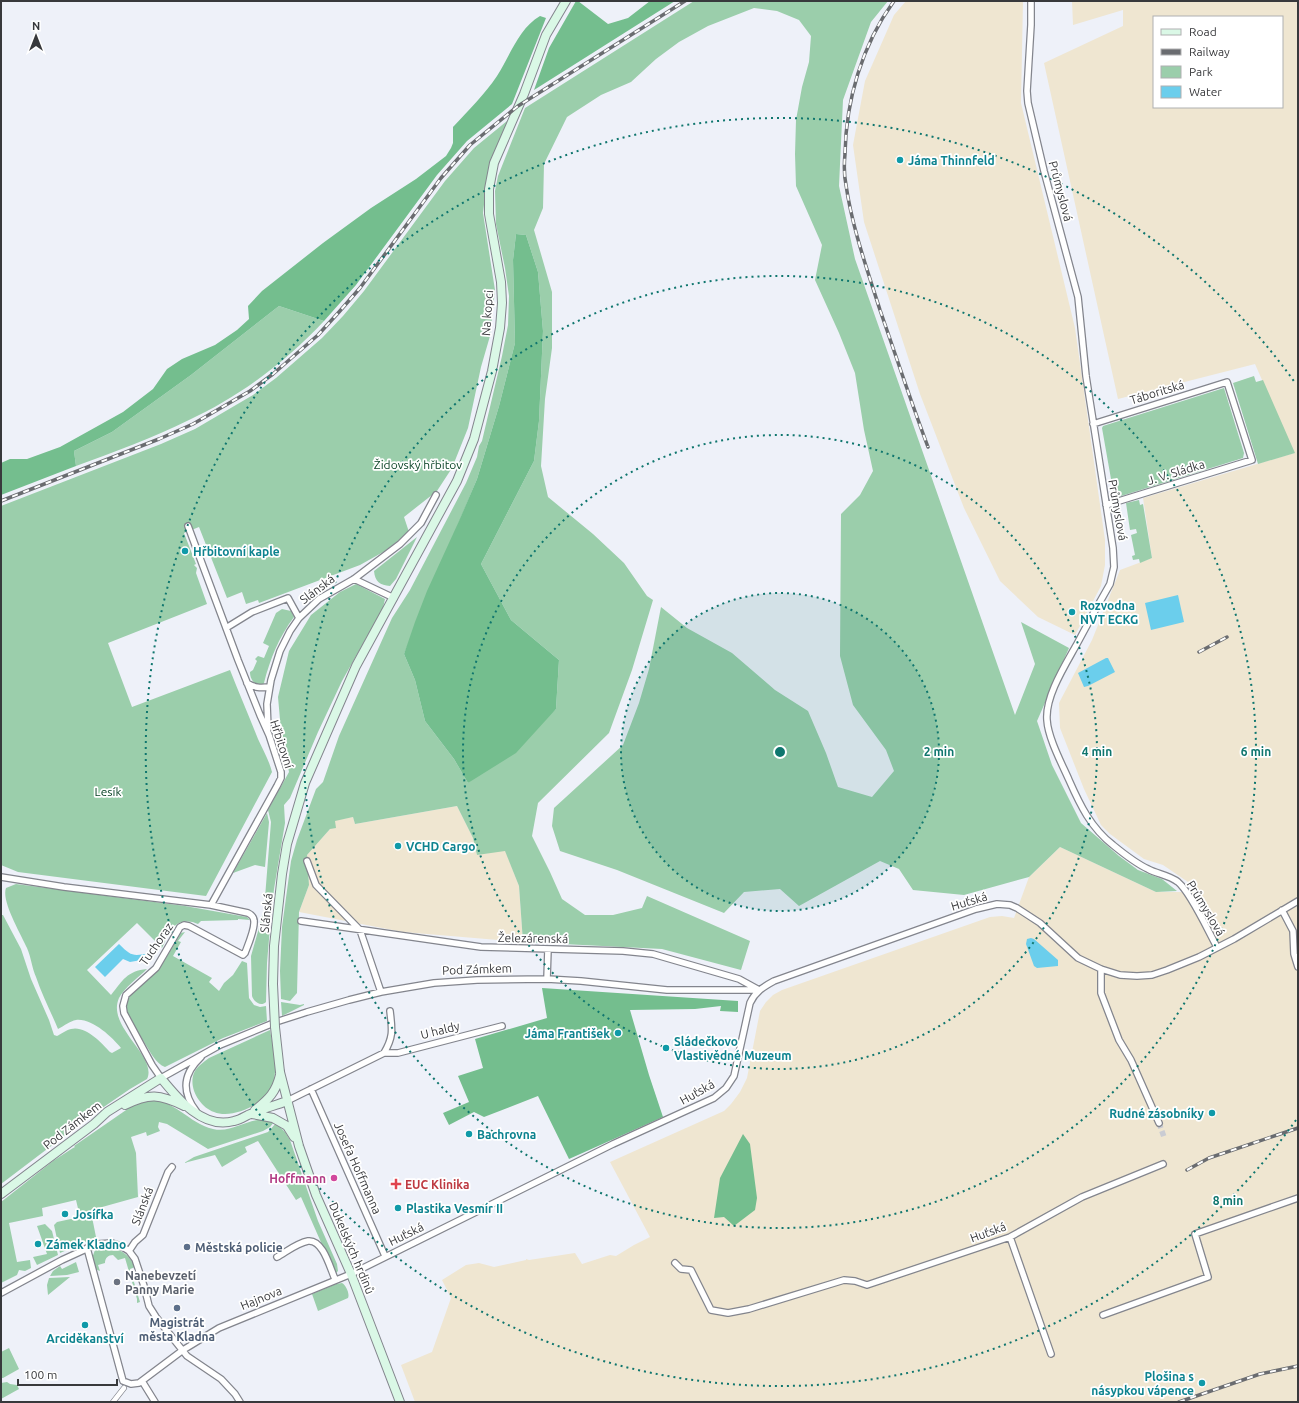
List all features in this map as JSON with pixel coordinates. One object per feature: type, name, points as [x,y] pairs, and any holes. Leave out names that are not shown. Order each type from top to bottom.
[{"type":"main road","name":"Na kopci","points":[[394,598],[457,480],[474,439],[492,371],[500,328],[502,303],[501,282],[489,214],[489,189],[494,163],[524,94],[546,35],[566,1]]},
{"type":"main road","name":"Slánská","points":[[287,1101],[280,1072],[275,1027],[273,984],[274,946],[287,844],[305,783],[356,666],[394,598]]},
{"type":"main road","points":[[249,1114],[270,1097],[278,1086],[280,1072]]},
{"type":"main road","points":[[161,1078],[172,1092],[192,1110],[200,1116],[214,1122],[224,1123],[234,1121],[249,1114],[287,1101]]},
{"type":"main road","name":"Pod Zámkem","points":[[1,1194],[94,1124],[107,1112],[161,1078]]},
{"type":"main road","points":[[94,1124],[133,1102],[152,1096],[166,1098],[192,1110]]},
{"type":"main road","name":"Dukelských hrdinů","points":[[287,1101],[299,1144],[316,1195],[351,1274],[400,1402]]},
{"type":"main road","points":[[249,1114],[273,1118],[287,1126],[299,1144]]},
{"type":"street","name":"Průmyslová","points":[[1031,1],[1027,91],[1028,103],[1044,171],[1077,292],[1086,376],[1114,558],[1113,575],[1110,584],[1067,662],[1052,693],[1047,714],[1049,730],[1078,799],[1094,826],[1107,841],[1136,862],[1150,870],[1171,878],[1180,884],[1190,897],[1217,947]]},
{"type":"street","name":"Táboritská","points":[[1093,424],[1227,382],[1252,460]]},
{"type":"street","name":"J. V. Sládka","points":[[1106,505],[1252,460]]},
{"type":"street","name":"Slánská","points":[[269,735],[267,714],[269,687],[280,651],[290,631],[300,618],[320,599],[354,579],[400,544],[421,523],[436,495]]},
{"type":"street","name":"Hřbitovní","points":[[188,526],[281,769],[280,780],[211,905]]},
{"type":"street","points":[[354,579],[394,598]]},
{"type":"street","points":[[226,628],[252,612],[288,598],[300,618]]},
{"type":"street","points":[[248,683],[255,687],[269,687]]},
{"type":"street","points":[[307,861],[316,885],[360,930],[381,992]]},
{"type":"street","points":[[1,877],[64,887],[211,905]]},
{"type":"street","name":"Huťská","points":[[351,1274],[613,1144],[714,1098],[726,1088],[734,1076],[750,1003],[754,995],[759,990],[774,981],[976,909],[997,904],[1010,905],[1025,912],[1078,958],[1101,969],[1120,975],[1152,974],[1167,970],[1198,957],[1234,939],[1298,901]]},
{"type":"street","name":"Tuchoraz","points":[[161,1078],[152,1065],[124,1013],[123,1006],[126,995],[156,968],[180,927],[184,925],[189,926],[243,955],[245,953],[254,919],[250,914],[211,905]]},
{"type":"street","points":[[1282,910],[1293,931],[1294,954],[1298,967]]},
{"type":"street","name":"Železárenská","points":[[301,921],[481,947],[623,951],[653,954],[739,979],[759,990]]},
{"type":"street","points":[[547,979],[548,949]]},
{"type":"street","points":[[1101,969],[1101,993],[1119,1040],[1131,1060],[1159,1124]]},
{"type":"street","name":"Pod Zámkem","points":[[161,1078],[233,1038],[292,1017],[329,1005],[381,992],[434,983],[477,980],[547,979],[667,990],[759,990]]},
{"type":"street","points":[[287,1101],[384,1053],[388,1046],[392,1032],[390,1011]]},
{"type":"street","name":"U haldy","points":[[384,1053],[398,1053],[502,1026]]},
{"type":"street","name":"Pod Zámkem","points":[[200,1116],[189,1100],[186,1084],[187,1076],[191,1068],[206,1052]]},
{"type":"street","name":"Josefa Hoffmanna","points":[[311,1089],[385,1256]]},
{"type":"street","name":"Huťská","points":[[675,1262],[681,1269],[691,1270],[711,1310],[728,1313],[749,1309],[844,1280],[855,1281],[866,1286],[1010,1237],[1082,1197],[1164,1164]]},
{"type":"street","name":"Slánská","points":[[129,1251],[135,1242],[143,1235],[168,1172],[172,1167]]},
{"type":"street","points":[[1103,1316],[1208,1277],[1195,1234],[1298,1198]]},
{"type":"street","points":[[1010,1237],[1050,1354]]},
{"type":"street","points":[[276,1257],[303,1242],[314,1241],[321,1247],[335,1279]]},
{"type":"street","points":[[1,1293],[87,1248],[97,1244],[116,1244],[129,1251],[135,1259],[151,1310],[187,1356],[221,1379],[235,1394],[240,1402]]},
{"type":"street","points":[[87,1248],[123,1380],[131,1384],[142,1381],[155,1402]]},
{"type":"street","name":"Hajnova","points":[[142,1381],[183,1350],[219,1328],[335,1279],[351,1274]]},
{"type":"street","points":[[113,1402],[124,1388]]},
{"type":"shaded area","points":[[906,1],[1023,1],[1021,103],[1075,328],[1105,540],[1105,565],[1101,586],[1075,635],[1038,617],[1000,581],[964,508],[920,394],[864,222],[853,145],[865,81],[894,15]]},
{"type":"shaded area","points":[[1072,1],[1298,1],[1298,1402],[415,1402],[401,1365],[432,1352],[451,1298],[442,1280],[466,1265],[479,1263],[494,1267],[526,1259],[529,1260],[575,1253],[582,1264],[610,1255],[616,1256],[650,1237],[610,1162],[724,1111],[731,1104],[740,1092],[747,1078],[760,1011],[773,995],[782,990],[990,917],[1002,916],[1014,918],[1029,877],[1060,847],[1156,892],[1196,892],[1188,882],[1163,865],[1144,859],[1110,834],[1101,825],[1084,789],[1060,728],[1059,703],[1092,640],[1120,570],[1152,558],[1143,498],[1294,453],[1255,364],[1118,399],[1044,63],[1123,26],[1123,10],[1073,25]]},
{"type":"shaded area","points":[[457,806],[473,838],[477,855],[505,850],[519,886],[523,942],[403,932],[299,912],[309,885],[307,855],[330,829],[335,820],[353,817],[355,824]]},
{"type":"green space","points":[[576,1],[608,24],[628,18],[650,1],[675,1],[534,90],[549,48]]},
{"type":"green space","points":[[694,1],[888,1],[871,22],[843,100],[839,186],[855,259],[1015,715],[1035,664],[1021,622],[1069,648],[1037,721],[1052,765],[1081,823],[1119,856],[1138,870],[1162,879],[1177,891],[1156,892],[1060,847],[1029,877],[964,895],[913,890],[899,869],[880,861],[799,906],[780,889],[744,892],[724,913],[617,870],[560,851],[552,826],[554,808],[623,745],[639,703],[649,669],[661,607],[687,628],[732,653],[775,690],[808,711],[826,753],[838,787],[872,797],[894,771],[886,750],[853,705],[840,656],[841,514],[860,495],[873,471],[864,430],[855,373],[815,280],[822,245],[796,186],[796,120],[802,87],[809,62],[811,36],[799,20],[777,11],[754,8],[708,26],[679,42],[656,59],[631,82],[601,95],[567,117],[544,164],[543,208],[534,230],[552,292],[552,348],[545,399],[541,466],[548,497],[593,534],[624,563],[647,596],[653,600],[632,670],[609,733],[538,803],[532,836],[562,899],[585,915],[613,915],[642,908],[647,896],[750,941],[741,970],[662,949],[523,942],[519,886],[505,851],[477,855],[473,838],[457,806],[355,824],[353,817],[335,821],[336,828],[330,829],[307,855],[309,885],[299,912],[297,993],[290,1001],[281,999],[280,971],[282,927],[291,861],[297,840],[316,789],[323,782],[339,736],[392,618],[410,590],[466,483],[482,441],[508,325],[509,296],[496,224],[495,191],[498,176],[525,108]],"holes":[[[516,234],[526,235],[538,272],[543,331],[539,421],[534,461],[481,564],[511,620],[559,660],[556,709],[468,783],[454,759],[425,721],[415,680],[404,654],[477,479],[499,406],[515,343],[513,260]]]},
{"type":"green space","points":[[540,16],[546,18],[512,104],[467,141],[437,175],[356,285],[324,321],[279,306],[191,375],[112,432],[74,451],[76,466],[1,495],[1,463],[10,459],[27,459],[60,447],[123,412],[153,389],[167,369],[182,359],[215,345],[237,330],[249,319],[248,306],[262,291],[323,243],[371,208],[416,179],[446,156],[453,143],[453,127],[492,83],[526,28]]},
{"type":"green space","points":[[507,121],[488,172],[483,213],[495,290],[490,336],[481,367],[468,428],[452,468],[437,491],[404,517],[409,532],[385,551],[360,565],[259,603],[258,600],[246,604],[242,592],[227,598],[199,527],[184,533],[196,564],[194,565],[197,568],[196,573],[207,604],[108,643],[132,707],[230,670],[269,763],[272,772],[206,896],[18,872],[1,865],[1,506],[161,444],[195,429],[253,395],[276,378],[322,338],[343,316],[364,291],[445,181],[474,148]]},
{"type":"green space","points":[[516,234],[526,235],[538,272],[543,331],[539,421],[534,461],[481,564],[511,620],[559,660],[556,709],[516,753],[468,783],[454,759],[425,721],[415,680],[404,654],[427,591],[477,479],[499,406],[515,343],[513,260]]},
{"type":"green space","points":[[279,306],[324,321],[310,336],[278,364],[244,389],[208,411],[162,433],[76,466],[74,451],[112,432],[191,375]]},
{"type":"green space","points":[[1254,376],[1256,382],[1263,380],[1295,453],[1258,464],[1233,383]]},
{"type":"green space","points":[[1224,388],[1244,453],[1243,458],[1118,497],[1114,496],[1102,428],[1103,426]]},
{"type":"green space","points":[[1139,500],[1140,505],[1143,504],[1152,558],[1140,563],[1139,559],[1133,560],[1132,556],[1135,555],[1131,535],[1137,533],[1136,529],[1130,530],[1126,503]]},
{"type":"green space","points":[[417,537],[396,579],[390,586],[383,585],[379,582],[374,571]]},
{"type":"green space","points":[[356,584],[385,599],[383,608],[342,681],[318,732],[290,798],[284,805],[285,823],[274,889],[270,927],[266,1002],[260,1004],[256,1002],[252,996],[251,956],[264,910],[271,822],[268,810],[289,772],[281,731],[278,697],[289,651],[311,615],[340,592]]},
{"type":"green space","points":[[282,609],[291,611],[294,617],[276,648],[263,685],[258,685],[252,680],[250,672],[253,670],[257,661],[255,659],[258,656],[264,658],[269,646],[263,643],[276,613]]},
{"type":"green space","points":[[267,813],[269,822],[265,867],[255,865],[233,873]]},
{"type":"green space","points":[[16,884],[185,906],[247,917],[250,920],[238,919],[201,921],[198,924],[194,922],[182,922],[174,926],[162,948],[137,923],[87,970],[111,995],[122,981],[130,974],[147,969],[121,994],[117,1009],[119,1020],[145,1061],[148,1070],[147,1079],[92,1115],[1,1184],[1,915],[3,915],[21,949],[31,979],[54,1035],[57,1036],[65,1031],[76,1028],[93,1036],[112,1053],[121,1048],[101,1029],[89,1022],[76,1020],[69,1022],[58,1029],[38,984],[30,955],[12,918],[6,901],[6,888]]},
{"type":"green space","points":[[185,932],[178,941],[181,942],[173,956],[212,978],[209,982],[219,991],[224,983],[233,975],[242,961],[247,963],[249,998],[254,1005],[260,1007],[266,1006],[267,1021],[223,1038],[165,1067],[150,1053],[130,1020],[126,1005],[128,999],[136,988],[158,969],[164,962],[181,933]]},
{"type":"green space","points":[[542,988],[738,1001],[738,1012],[720,1011],[721,1006],[695,1009],[630,1010],[663,1117],[569,1159],[538,1096],[484,1117],[474,1112],[449,1125],[443,1113],[469,1102],[458,1076],[483,1068],[475,1039],[547,1018]]},
{"type":"green space","points":[[281,1002],[300,1005],[304,1004],[304,1005],[282,1016]]},
{"type":"green space","points":[[270,1030],[275,1071],[273,1084],[270,1091],[264,1098],[248,1108],[230,1114],[214,1112],[204,1106],[194,1091],[193,1079],[197,1068],[209,1058]]},
{"type":"green space","points":[[146,1099],[165,1103],[196,1122],[213,1129],[225,1130],[252,1121],[260,1120],[274,1122],[270,1127],[263,1131],[208,1149],[167,1124],[159,1122],[158,1127],[160,1131],[147,1136],[146,1132],[131,1137],[136,1153],[138,1197],[95,1209],[95,1211],[91,1212],[96,1237],[60,1253],[54,1225],[57,1222],[80,1217],[76,1200],[42,1208],[43,1216],[9,1223],[17,1262],[30,1260],[31,1268],[25,1271],[19,1270],[17,1275],[1,1283],[1,1202],[53,1161],[75,1147],[74,1146],[129,1108]]},
{"type":"green space","points":[[276,1123],[285,1132],[290,1140],[318,1221],[337,1264],[338,1271],[335,1274],[301,1197],[296,1200],[258,1141],[245,1147],[247,1152],[222,1167],[215,1155],[184,1163],[194,1157],[268,1132]]},
{"type":"green space","points":[[743,1134],[750,1144],[757,1198],[755,1210],[734,1226],[724,1217],[714,1218],[720,1178]]},
{"type":"green space","points":[[45,1224],[52,1231],[58,1255],[37,1265],[33,1257],[47,1254],[37,1226]]},
{"type":"green space","points":[[102,1247],[122,1251],[132,1262],[135,1267],[130,1269],[140,1302],[137,1303],[125,1258],[118,1260],[113,1255],[108,1256],[105,1263],[98,1265],[100,1271],[95,1269],[92,1258],[95,1250]]},
{"type":"green space","points":[[76,1262],[79,1272],[67,1275],[50,1276],[53,1271],[60,1266],[62,1269]]},
{"type":"green space","points":[[70,1277],[48,1295],[47,1285],[49,1278]]},
{"type":"green space","points":[[342,1283],[347,1290],[348,1298],[318,1311],[312,1294]]},
{"type":"green space","points":[[9,1348],[19,1369],[1,1378],[1,1352]]},
{"type":"green space","points":[[7,1382],[17,1385],[19,1389],[1,1399],[1,1383]]},
{"type":"water","points":[[1178,595],[1184,622],[1151,630],[1145,603]]},
{"type":"water","points":[[1108,658],[1115,672],[1084,687],[1078,673]]},
{"type":"water","points":[[1031,938],[1058,960],[1058,966],[1037,968],[1034,966],[1026,944],[1027,939]]},
{"type":"water","points":[[119,944],[130,953],[136,955],[151,953],[153,958],[130,962],[123,959],[105,977],[95,967]]},
{"type":"tunnel","points":[[1159,1123],[1164,1137]]},
{"type":"railway","points":[[1,501],[159,439],[193,424],[250,391],[273,374],[318,335],[339,312],[360,288],[441,178],[470,145],[518,106],[685,1]]},
{"type":"railway","points":[[894,1],[873,36],[858,74],[846,134],[844,162],[845,181],[852,216],[865,264],[928,447]]},
{"type":"railway","points":[[1199,652],[1227,637]]},
{"type":"railway","points":[[1187,1170],[1209,1158],[1298,1128]]},
{"type":"railway","points":[[1179,1402],[1260,1374],[1298,1366]]},
{"type":"place","name":"Jáma Thinnfeld","points":[[900,160]]},
{"type":"place","name":"Hřbitovní kaple","points":[[185,551]]},
{"type":"place","name":"Rozvodna NVT ECKG","points":[[1072,612]]},
{"type":"place","name":"VCHD Cargo","points":[[398,846]]},
{"type":"place","name":"Jáma František","points":[[618,1033]]},
{"type":"place","name":"Sládečkovo Vlastivědné Muzeum","points":[[666,1048]]},
{"type":"place","name":"Rudné zásobníky","points":[[1212,1113]]},
{"type":"place","name":"Bachrovna","points":[[469,1134]]},
{"type":"place","name":"Hoffmann","points":[[334,1178]]},
{"type":"place","name":"EUC Klinika","points":[[396,1184]]},
{"type":"place","name":"Plastika Vesmír II","points":[[398,1208]]},
{"type":"place","name":"Josífka","points":[[65,1214]]},
{"type":"place","name":"Zámek Kladno","points":[[38,1244]]},
{"type":"place","name":"Městská policie","points":[[187,1247]]},
{"type":"place","name":"Nanebevzetí Panny Marie","points":[[117,1282]]},
{"type":"place","name":"Magistrát města Kladna","points":[[177,1308]]},
{"type":"place","name":"Arciděkanství","points":[[85,1325]]},
{"type":"place","name":"Plošina s násypkou vápence","points":[[1202,1383]]},
{"type":"park label","name":"Židovský hřbitov","points":[[418,464]]},
{"type":"park label","name":"Lesík","points":[[108,791]]}]
